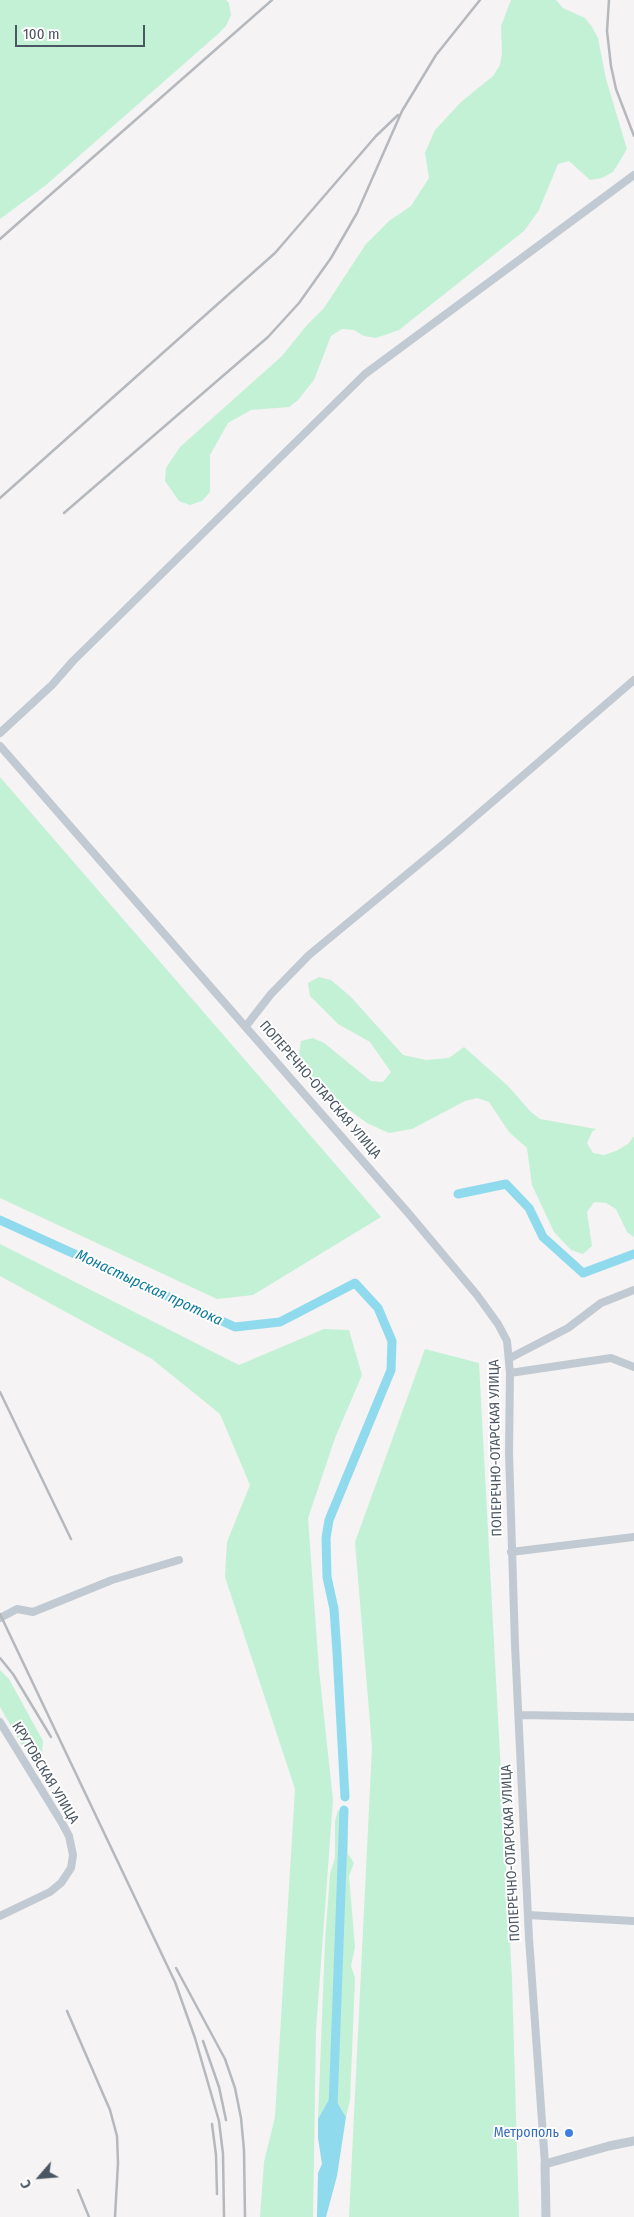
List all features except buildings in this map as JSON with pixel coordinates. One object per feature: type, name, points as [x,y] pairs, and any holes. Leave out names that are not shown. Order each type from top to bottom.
[{"type":"street","points":[[0,733],[52,685],[73,661],[365,374],[634,175]]},
{"type":"street","points":[[246,1026],[271,994],[309,955],[634,680]]},
{"type":"street","name":"ПОПЕРЕЧНО-ОТАРСКАЯ УЛИЦА","points":[[0,746],[409,1214],[498,1324],[507,1341],[510,1358],[508,1452],[511,1552],[528,1915],[545,2164],[546,2217]]},
{"type":"street","points":[[510,1358],[568,1328],[600,1303],[634,1290]]},
{"type":"street","points":[[510,1373],[611,1358],[634,1367]]},
{"type":"street","points":[[511,1552],[634,1537]]},
{"type":"street","points":[[0,1618],[17,1609],[33,1612],[112,1580],[179,1560]]},
{"type":"street","points":[[519,1715],[634,1717]]},
{"type":"street","name":"КРУТОВСКАЯ УЛИЦА","points":[[0,1722],[62,1823],[69,1836],[73,1854],[71,1868],[61,1882],[50,1892],[0,1916]]},
{"type":"street","points":[[528,1915],[634,1921]]},
{"type":"street","points":[[545,2164],[634,2141]]},
{"type":"green space","points":[[0,0],[226,0],[229,3],[231,15],[226,26],[218,34],[46,185],[0,219]]},
{"type":"green space","points":[[511,0],[556,0],[563,8],[585,18],[592,27],[598,38],[606,79],[627,149],[613,172],[602,178],[590,180],[569,161],[558,164],[539,210],[524,231],[399,330],[376,338],[364,336],[354,330],[342,329],[331,336],[314,380],[298,400],[289,407],[251,410],[228,423],[210,455],[210,492],[202,501],[190,505],[179,501],[165,481],[166,468],[180,447],[282,356],[307,325],[324,308],[366,244],[389,221],[411,206],[429,178],[425,153],[435,130],[461,102],[493,76],[500,65],[502,53],[501,26]]},
{"type":"green space","points":[[0,777],[381,1217],[253,1295],[217,1299],[0,1198]]},
{"type":"green space","points":[[319,977],[331,980],[351,997],[403,1055],[426,1060],[449,1058],[464,1047],[508,1086],[530,1111],[540,1119],[596,1129],[592,1132],[587,1143],[593,1153],[604,1155],[616,1151],[628,1144],[634,1136],[634,1237],[627,1232],[616,1209],[606,1203],[594,1202],[587,1212],[592,1246],[583,1254],[571,1250],[554,1232],[532,1185],[527,1148],[509,1132],[489,1102],[477,1098],[465,1101],[412,1129],[389,1133],[367,1123],[348,1109],[310,1075],[299,1054],[301,1041],[313,1038],[324,1043],[371,1081],[383,1082],[391,1072],[370,1042],[338,1024],[310,996],[308,983]]},
{"type":"green space","points":[[0,1244],[239,1365],[324,1329],[349,1330],[362,1375],[335,1438],[308,1518],[319,1670],[333,1800],[316,2030],[313,2217],[260,2217],[264,2162],[275,2117],[295,1789],[225,1577],[227,1542],[250,1485],[220,1414],[152,1359],[0,1276]]},
{"type":"green space","points":[[425,1349],[479,1363],[512,1979],[519,2217],[349,2217],[372,1747],[355,1542]]},
{"type":"green space","points":[[0,1670],[9,1679],[43,1741],[42,1753],[37,1757],[30,1756],[23,1747],[0,1707]]},
{"type":"green space","points":[[338,1810],[344,1814],[348,1821],[348,1854],[354,1863],[349,1876],[355,1947],[351,1966],[355,1978],[350,2100],[346,2117],[332,2094],[318,2119],[325,1942],[330,1874],[335,1858],[335,1821]]},
{"type":"water","points":[[332,2094],[346,2117],[337,2176],[326,2217],[317,2217],[318,2173],[322,2164],[318,2138],[318,2119]]},
{"type":"waterway","points":[[458,1194],[506,1184],[529,1208],[543,1237],[583,1273],[634,1254]]},
{"type":"waterway","name":"Монастырская протока","points":[[0,1220],[235,1327],[280,1322],[355,1283],[378,1308],[392,1341],[391,1370],[329,1520],[326,1538],[327,1577],[334,1609],[345,1797]]},
{"type":"waterway","points":[[333,2107],[344,1810]]},
{"type":"railway","points":[[0,239],[272,0]]},
{"type":"railway","points":[[64,513],[268,337],[299,303],[331,258],[357,213],[402,111],[436,55],[480,0]]},
{"type":"railway","points":[[609,0],[607,31],[611,66],[616,89],[634,136]]},
{"type":"railway","points":[[0,498],[275,253],[376,136],[398,115]]},
{"type":"railway","points":[[0,1392],[71,1539]]},
{"type":"railway","points":[[0,1614],[175,1982],[195,2038],[219,2121],[223,2154],[224,2217]]},
{"type":"railway","points":[[0,1658],[13,1674],[51,1737]]},
{"type":"railway","points":[[176,1968],[225,2059],[235,2088],[241,2118],[244,2150],[245,2217]]},
{"type":"railway","points":[[67,2011],[110,2110],[117,2136],[118,2163],[115,2217]]},
{"type":"railway","points":[[203,2041],[219,2087],[226,2120]]},
{"type":"railway","points":[[212,2124],[216,2155],[217,2194]]},
{"type":"railway","points":[[78,2190],[89,2217]]},
{"type":"place","name":"Метрополь","points":[[569,2133]]}]
